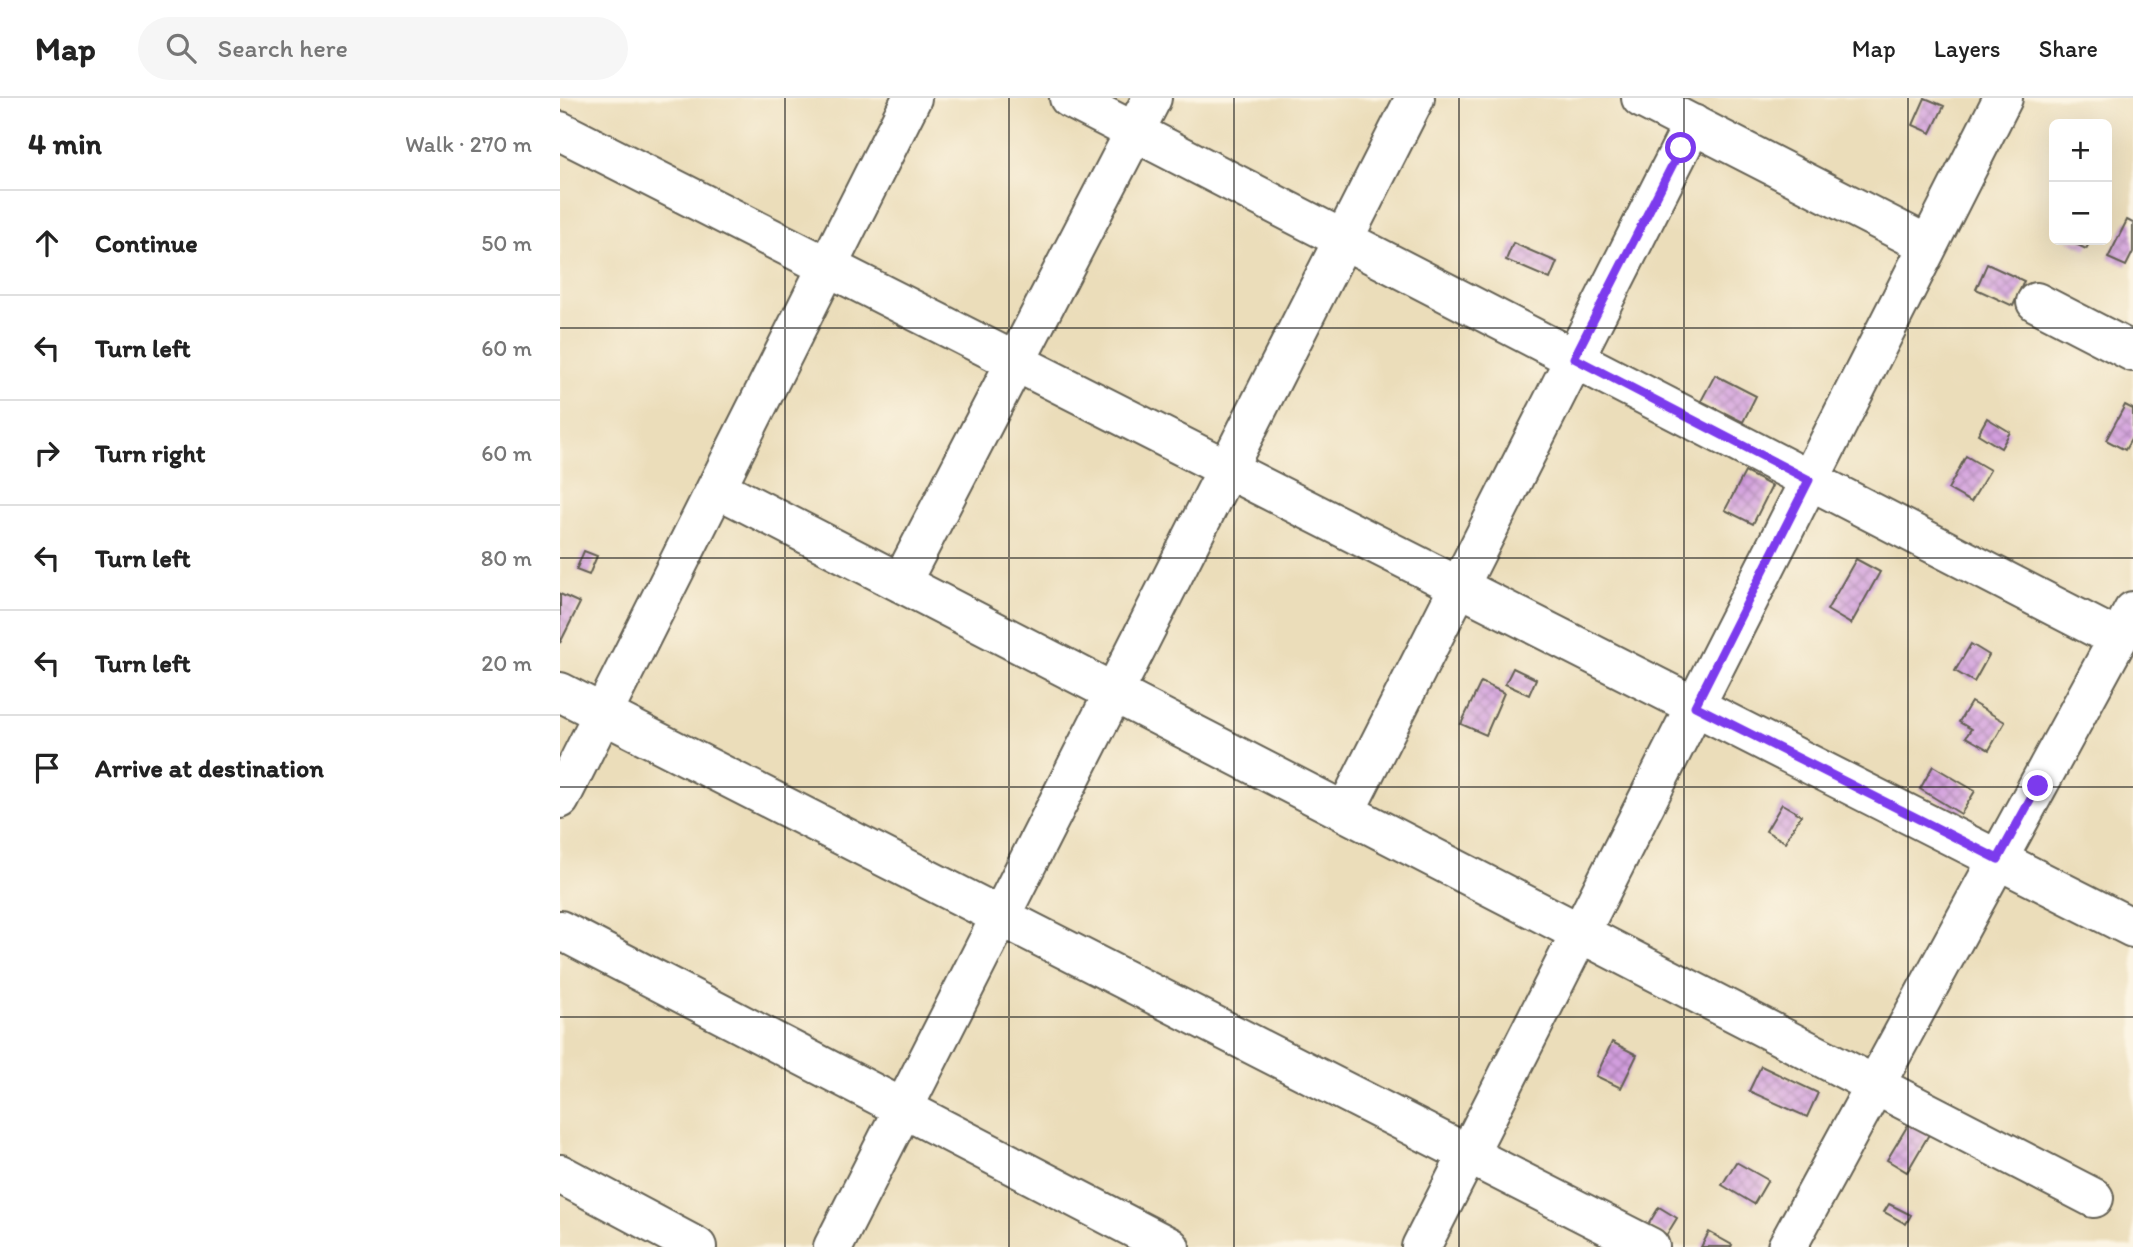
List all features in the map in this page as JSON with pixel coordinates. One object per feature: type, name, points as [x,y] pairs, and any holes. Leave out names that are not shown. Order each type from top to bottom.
[{"type":"street","points":[[560,799],[912,98]]},
{"type":"street","points":[[1069,98],[1809,480],[2126,625],[1787,1247]]},
{"type":"street","points":[[901,583],[1152,98]]},
{"type":"street","points":[[833,1247],[1415,98]]},
{"type":"street","points":[[1641,98],[1928,246]]},
{"type":"street","points":[[1421,1247],[2003,98]]},
{"type":"street","points":[[1345,811],[1693,124]]},
{"type":"street","points":[[560,131],[2133,928]]},
{"type":"street","points":[[2036,302],[2133,352]]},
{"type":"street","points":[[717,488],[2094,1198]]},
{"type":"street","points":[[560,692],[1650,1247]]},
{"type":"street","points":[[560,930],[1170,1247]]},
{"type":"street","points":[[560,1174],[697,1247]]},
{"type":"building","points":[[1925,98],[1944,106],[1931,133],[1913,125]]},
{"type":"building","points":[[2127,220],[2133,223],[2133,252],[2126,266],[2108,258]]},
{"type":"building","points":[[1513,243],[1557,262],[1550,279],[1506,260]]},
{"type":"building","points":[[1987,264],[2024,281],[2013,306],[1976,289]]},
{"type":"building","points":[[1715,375],[1756,396],[1743,422],[1701,401]]},
{"type":"building","points":[[2125,405],[2133,409],[2133,436],[2125,450],[2106,440]]},
{"type":"building","points":[[1987,418],[2010,432],[2001,448],[1978,434]]},
{"type":"building","points":[[1966,456],[1990,470],[1971,502],[1948,489]]},
{"type":"building","points":[[1745,472],[1772,486],[1753,524],[1725,510]]},
{"type":"building","points":[[584,551],[597,556],[589,575],[576,570]]},
{"type":"building","points":[[1856,559],[1880,572],[1851,624],[1827,610]]},
{"type":"building","points":[[560,594],[580,603],[560,643]]},
{"type":"building","points":[[1971,644],[1989,655],[1974,682],[1955,671]]},
{"type":"building","points":[[1513,668],[1536,679],[1529,695],[1505,684]]},
{"type":"building","points":[[1481,682],[1504,693],[1486,735],[1461,724]]},
{"type":"building","points":[[1971,702],[2005,722],[1989,750],[1966,737],[1971,729],[1959,722]]},
{"type":"building","points":[[1933,766],[1975,791],[1961,814],[1920,789]]},
{"type":"building","points":[[1782,804],[1801,815],[1785,842],[1766,831]]},
{"type":"building","points":[[1612,1042],[1637,1055],[1621,1088],[1596,1076]]},
{"type":"building","points":[[1761,1066],[1818,1093],[1807,1117],[1749,1091]]},
{"type":"building","points":[[1911,1120],[1931,1131],[1907,1172],[1887,1160]]},
{"type":"building","points":[[1736,1162],[1768,1180],[1754,1204],[1722,1185]]},
{"type":"building","points":[[1889,1204],[1911,1215],[1906,1224],[1884,1212]]},
{"type":"building","points":[[1659,1207],[1677,1218],[1666,1236],[1648,1225]]},
{"type":"building","points":[[1709,1232],[1732,1245],[1731,1247],[1701,1247]]},
{"type":"route","points":[[1681,148],[1574,358],[1809,480],[1695,706],[1998,859],[2038,786]]}]
